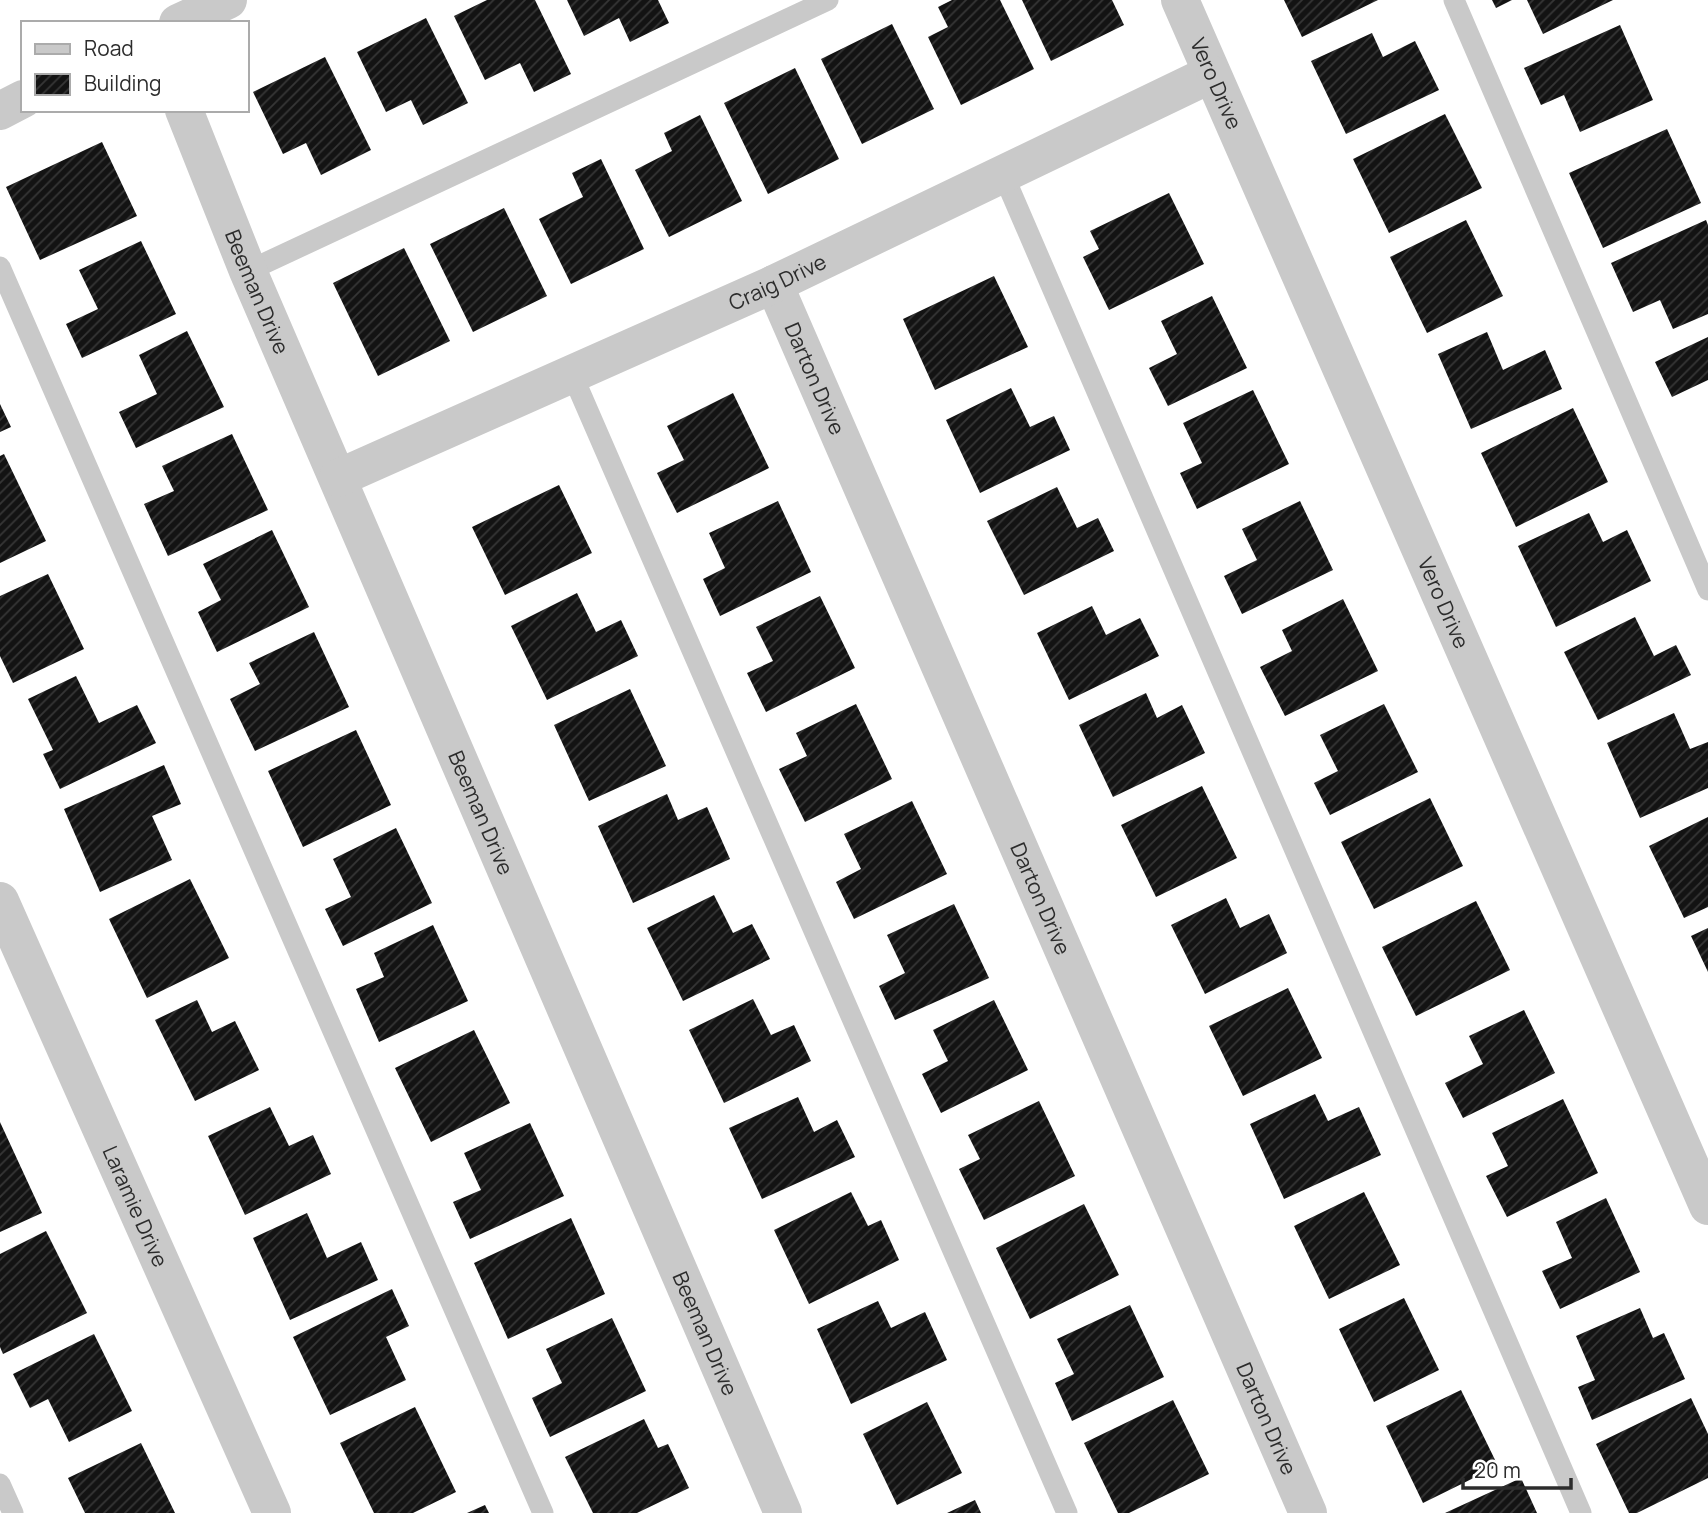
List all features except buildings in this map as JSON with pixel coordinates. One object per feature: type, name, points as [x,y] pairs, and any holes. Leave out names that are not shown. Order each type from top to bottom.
[{"type":"street","points":[[182,21],[228,0]]},
{"type":"street","name":"Vero Drive","points":[[1180,0],[1708,1206]]},
{"type":"street","name":"Craig Drive","points":[[338,478],[774,284],[1211,74]]},
{"type":"street","points":[[0,111],[21,100]]},
{"type":"street","name":"Beeman Drive","points":[[185,112],[248,271],[783,1513]]},
{"type":"street","name":"Darton Drive","points":[[774,284],[1308,1513]]},
{"type":"street","name":"Laramie Drive","points":[[0,901],[272,1513]]},
{"type":"lane","points":[[248,271],[828,0]]},
{"type":"lane","points":[[1454,0],[1708,590]]},
{"type":"lane","points":[[1003,174],[1581,1513]]},
{"type":"lane","points":[[0,267],[543,1513]]},
{"type":"lane","points":[[572,374],[1067,1513]]},
{"type":"lane","points":[[0,1484],[13,1513]]}]
